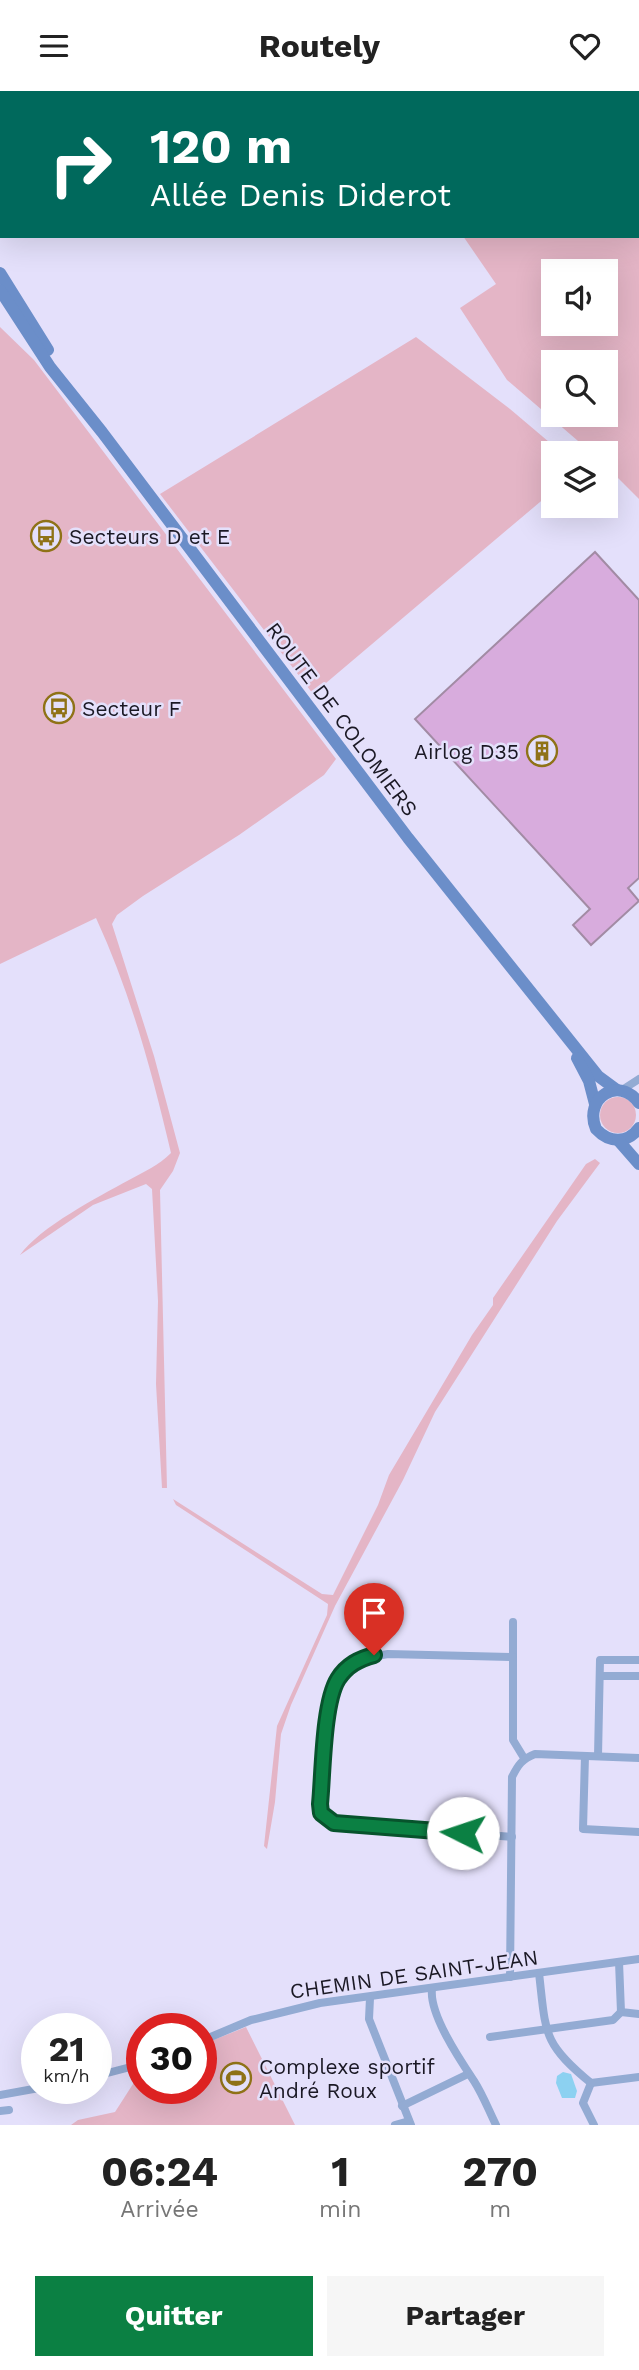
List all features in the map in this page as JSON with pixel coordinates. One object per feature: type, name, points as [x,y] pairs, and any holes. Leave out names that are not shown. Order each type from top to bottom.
[{"type":"main road","name":"ROUTE DE COLOMIERS","points":[[0,275],[102,432]]},
{"type":"main road","name":"ROUTE DE COLOMIERS","points":[[0,290],[50,367],[102,432],[401,830],[598,1076],[631,1095],[639,1103]]},
{"type":"main road","name":"ROUTE DE COLOMIERS","points":[[559,1024],[589,1081],[595,1104],[593,1121],[596,1129],[602,1135],[618,1140]]},
{"type":"main road","points":[[595,1104],[601,1097],[619,1090]]},
{"type":"main road","points":[[639,1130],[630,1137],[618,1140],[639,1164]]},
{"type":"street","points":[[619,1090],[639,1079]]},
{"type":"street","points":[[513,1622],[513,1740],[524,1758]]},
{"type":"street","points":[[512,1837],[334,1823],[321,1813],[320,1804],[331,1694],[347,1667],[360,1659],[388,1654],[513,1657]]},
{"type":"street","points":[[598,1756],[600,1660],[639,1660]]},
{"type":"street","points":[[600,1676],[639,1677]]},
{"type":"street","points":[[510,1977],[512,1777],[524,1758],[535,1754],[639,1758]]},
{"type":"street","points":[[585,1756],[583,1829],[639,1832]]},
{"type":"street","name":"CHEMIN DE SAINT-JEAN","points":[[217,2035],[280,2011],[638,1961]]},
{"type":"street","points":[[489,2037],[613,2020],[621,2012],[619,1962]]},
{"type":"street","points":[[539,1973],[546,2029],[554,2048],[591,2083]]},
{"type":"street","points":[[432,1989],[432,2004],[496,2125]]},
{"type":"street","points":[[370,1998],[369,2019],[410,2123],[395,2125]]},
{"type":"street","points":[[621,2012],[639,2014]]},
{"type":"street","points":[[402,2106],[468,2074]]},
{"type":"street","points":[[591,2083],[639,2077]]},
{"type":"street","points":[[591,2083],[583,2103],[594,2125]]},
{"type":"street","points":[[0,2095],[21,2091]]},
{"type":"shaded area","points":[[464,238],[639,238],[639,499],[618,478],[618,441],[578,441],[562,427],[618,427],[618,350],[541,350],[541,409],[507,380],[460,308],[496,284]]},
{"type":"shaded area","points":[[0,327],[34,360],[336,759],[324,775],[239,835],[143,896],[117,915],[112,924],[154,1056],[180,1153],[173,1171],[160,1190],[167,1488],[162,1488],[156,1384],[158,1301],[152,1189],[146,1184],[93,1205],[20,1255],[55,1223],[151,1168],[171,1153],[140,1034],[120,975],[96,918],[0,964]]},
{"type":"shaded area","points":[[416,337],[548,441],[541,441],[541,501],[313,694],[160,494]]},
{"type":"shaded area","points":[[618,1097],[631,1102],[636,1115],[631,1128],[618,1133],[605,1128],[600,1115],[605,1102]]},
{"type":"shaded area","points":[[595,1159],[600,1163],[557,1221],[435,1412],[403,1480],[335,1606],[281,1734],[275,1802],[267,1849],[264,1846],[277,1726],[327,1615],[328,1604],[176,1505],[173,1499],[322,1594],[333,1595],[378,1505],[389,1475],[472,1335],[493,1305],[493,1298],[586,1164]]},
{"type":"shaded area","name":"Complexe sportif André Roux","points":[[246,2027],[295,2125],[71,2125],[78,2120],[115,2112],[126,2095],[126,2104],[217,2104],[217,2039]]},
{"type":"water","points":[[563,2072],[571,2074],[577,2091],[575,2098],[562,2098],[556,2083],[557,2076]]},
{"type":"building","name":"Airlog D35","points":[[595,552],[639,600],[639,878],[628,888],[639,901],[591,945],[573,925],[590,909],[415,719]]},
{"type":"place","name":"Secteurs D et E","points":[[46,536]]},
{"type":"place","name":"Secteur F","points":[[59,708]]},
{"type":"place","name":"Airlog D35","points":[[542,751]]},
{"type":"place","name":"Complexe sportif André Roux","points":[[236,2078]]},
{"type":"route","points":[[374,1655],[347,1667],[331,1694],[321,1813],[334,1823],[463,1833]]}]
